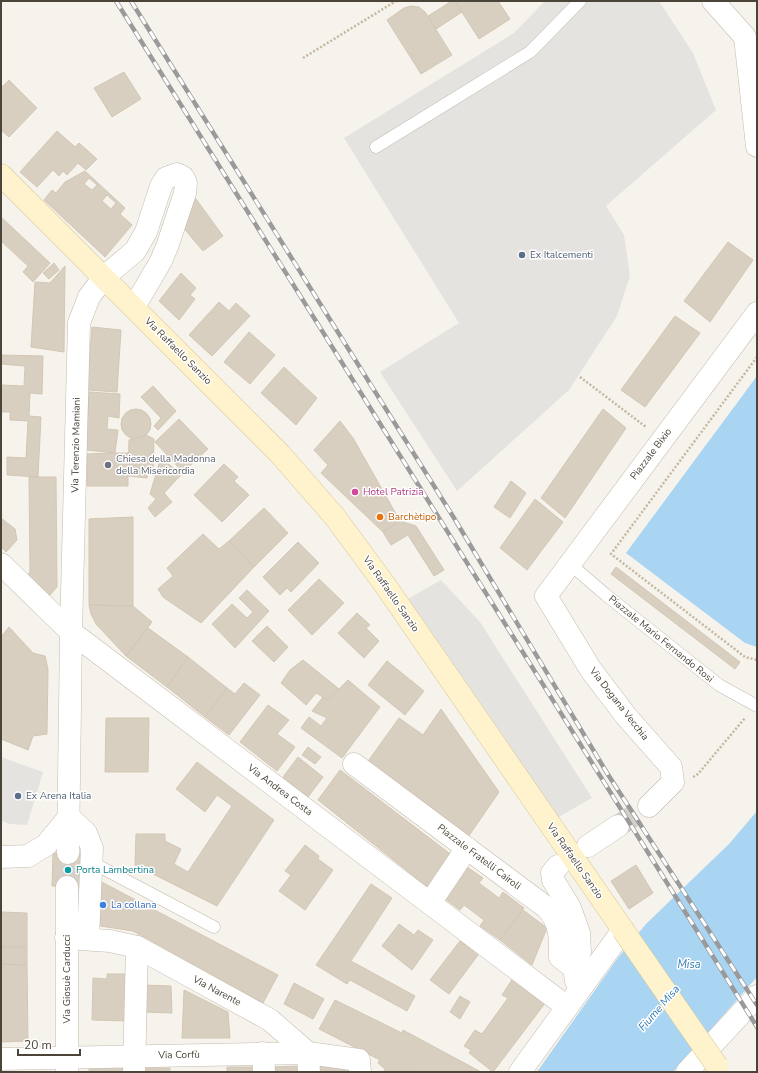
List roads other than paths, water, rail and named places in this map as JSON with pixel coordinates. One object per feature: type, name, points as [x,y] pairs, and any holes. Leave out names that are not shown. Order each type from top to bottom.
[{"type":"main road","name":"Via Raffaello Sanzio","points":[[1,175],[280,454],[335,517],[385,584],[623,930],[716,1070]]},
{"type":"street","points":[[713,1],[751,43],[757,146]]},
{"type":"street","name":"Via Terenzio Mamiani","points":[[68,853],[71,632],[79,323],[89,297],[104,277],[135,251],[146,232],[161,186],[166,178],[178,174],[183,177],[186,183],[185,193],[168,244],[134,307]]},
{"type":"street","name":"Piazzale Bixio","points":[[546,596],[757,313]]},
{"type":"street","name":"Via Andrea Costa","points":[[1,564],[71,632],[567,1008]]},
{"type":"street","name":"Via Dogana Vecchia","points":[[546,596],[591,670],[626,716],[671,767],[673,782],[649,806]]},
{"type":"street","name":"Piazzale Fratelli Cairoli","points":[[354,764],[547,908],[556,920],[560,936],[560,957],[574,968]]},
{"type":"street","points":[[1,857],[28,856],[46,845],[69,817],[86,833],[92,848],[88,938]]},
{"type":"street","points":[[588,846],[618,826]]},
{"type":"street","points":[[430,903],[466,848]]},
{"type":"street","points":[[558,866],[552,873],[552,880],[570,908],[579,933],[580,952],[574,968],[574,978],[580,989]]},
{"type":"street","name":"Via Giosuè Carducci","points":[[67,1065],[66,938],[68,887]]},
{"type":"street","points":[[520,1072],[623,930]]},
{"type":"street","name":"Via Narente","points":[[66,938],[88,938],[110,941],[137,948],[270,1020],[308,1062]]},
{"type":"street","points":[[134,1064],[137,948]]},
{"type":"street","points":[[687,1072],[757,996]]},
{"type":"street","name":"Via Corfù","points":[[1,1059],[67,1065],[308,1062]]},
{"type":"street","points":[[308,1062],[360,1066]]},
{"type":"lane","points":[[376,147],[530,52],[580,1]]},
{"type":"lane","name":"Piazzale Mario Fernando Rosi","points":[[570,564],[606,595],[719,685],[756,706]]},
{"type":"lane","points":[[91,862],[214,927]]},
{"type":"water","points":[[757,376],[757,647],[745,643],[626,553]]},
{"type":"water","name":"Misa","points":[[757,811],[757,977],[673,1072],[537,1072],[617,959],[646,924],[730,843]]},
{"type":"tunnel","points":[[618,826],[649,806]]},
{"type":"tunnel","points":[[67,887],[68,853]]},
{"type":"railway","points":[[116,1],[757,1027]]},
{"type":"railway","points":[[131,1],[454,518],[607,773],[757,1005]]},
{"type":"place","name":"Ex Italcementi","points":[[522,255]]},
{"type":"place","name":"Chiesa della Madonna della Misericordia","points":[[108,465]]},
{"type":"place","name":"Hotel Patrizia","points":[[355,492]]},
{"type":"place","name":"Barchètipo","points":[[380,517]]},
{"type":"place","name":"Ex Arena Italia","points":[[18,796]]},
{"type":"place","name":"Porta Lambertina","points":[[68,870]]},
{"type":"place","name":"La collana","points":[[103,905]]},
{"type":"water label","name":"Fiume Misa","points":[[659,1008]]}]
